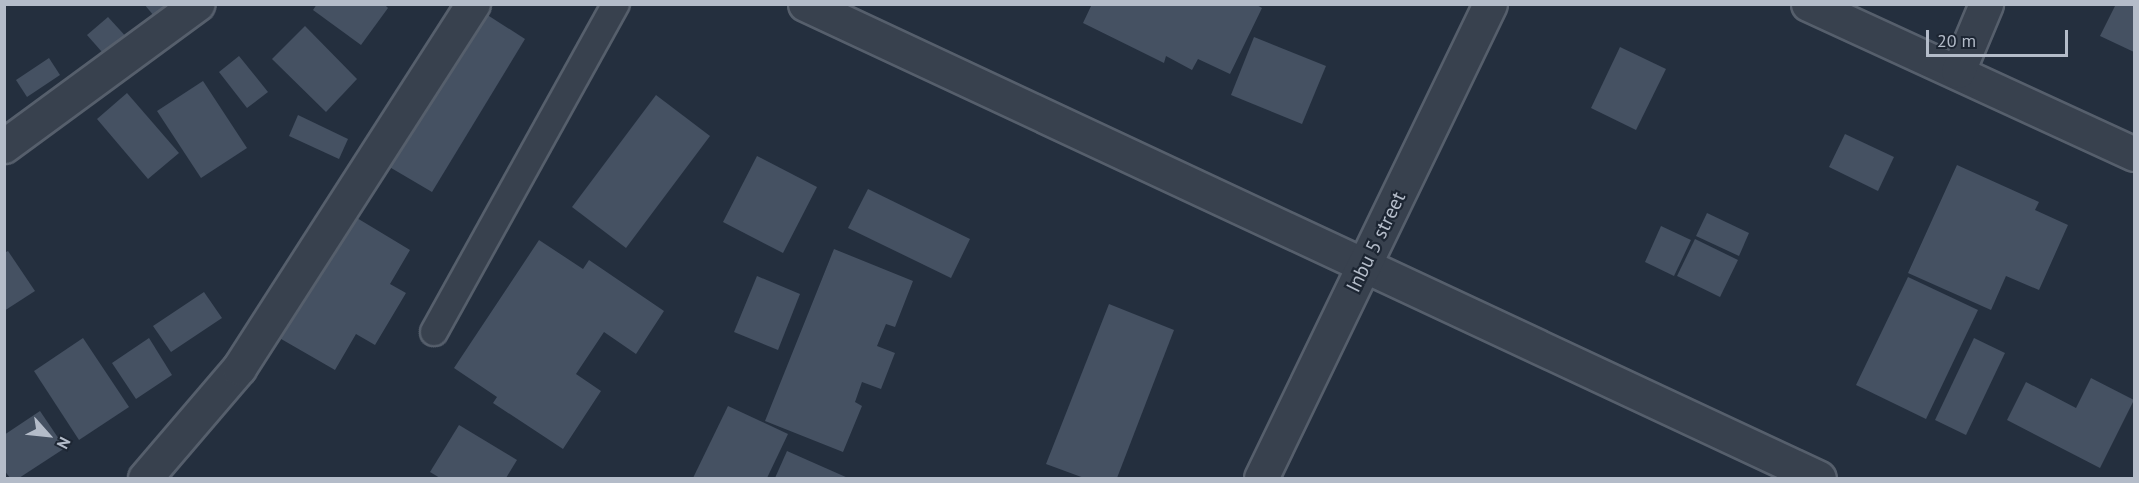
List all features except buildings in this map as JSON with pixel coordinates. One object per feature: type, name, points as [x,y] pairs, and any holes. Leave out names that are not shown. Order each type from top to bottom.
[{"type":"street","points":[[4,146],[197,4]]},
{"type":"street","points":[[145,478],[238,368],[473,4]]},
{"type":"street","points":[[805,4],[1819,478]]},
{"type":"street","name":"Inbu 5 street","points":[[1261,478],[1490,4]]},
{"type":"street","points":[[1808,4],[1958,71],[2134,154]]},
{"type":"street","points":[[1958,71],[1986,4]]},
{"type":"lane","points":[[434,332],[616,4]]}]
